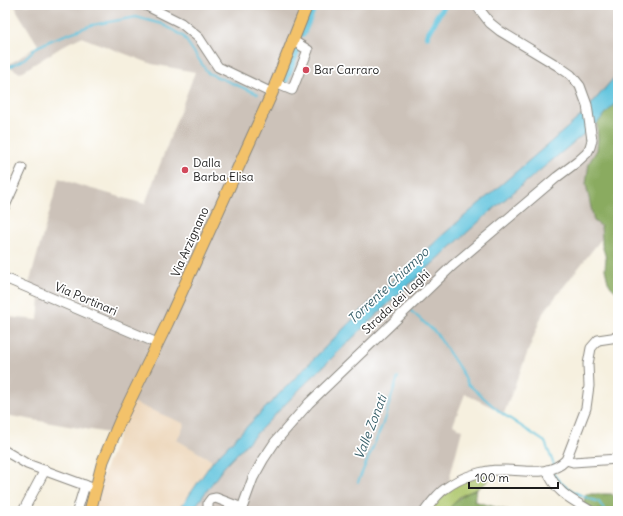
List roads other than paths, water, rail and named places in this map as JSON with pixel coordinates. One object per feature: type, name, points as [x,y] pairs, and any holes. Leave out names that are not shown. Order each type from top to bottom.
[{"type":"main road","name":"Via Arzignano","points":[[90,511],[90,487],[274,88],[307,5]]},
{"type":"street","points":[[145,5],[181,23],[199,38],[218,67],[274,88],[292,90],[308,50],[292,40]]},
{"type":"street","name":"Strada dei Laghi","points":[[241,509],[253,478],[271,448],[309,403],[452,266],[557,177],[577,162],[587,153],[590,147],[592,133],[587,105],[580,86],[571,75],[490,23],[478,5]]},
{"type":"street","points":[[5,206],[22,168]]},
{"type":"street","name":"Via Portinari","points":[[5,278],[157,343]]},
{"type":"street","points":[[425,511],[434,499],[446,488],[477,472],[502,470],[530,472],[553,469],[561,465],[566,460],[586,408],[589,386],[588,364],[591,348],[598,340],[618,337]]},
{"type":"street","points":[[5,452],[28,464],[90,487],[77,511]]},
{"type":"street","points":[[566,460],[573,462],[618,460]]},
{"type":"street","points":[[23,511],[44,470]]},
{"type":"street","points":[[546,470],[557,489],[564,495],[591,511]]},
{"type":"street","points":[[208,511],[208,504],[212,499],[216,498],[241,509]]},
{"type":"water","points":[[618,73],[618,100],[597,123],[491,211],[390,302],[302,387],[224,467],[192,511],[178,511],[213,461],[362,310],[445,233],[582,115]]},
{"type":"waterway","points":[[303,34],[315,5]]},
{"type":"waterway","points":[[427,36],[445,5]]},
{"type":"waterway","points":[[5,69],[23,60],[37,47],[54,39],[92,25],[136,17],[162,24],[183,36],[208,73],[258,94]]},
{"type":"waterway","points":[[285,81],[298,49]]},
{"type":"waterway","points":[[411,311],[436,333],[468,384],[500,412],[545,442],[554,465]]},
{"type":"waterway","name":"Valle Zonati","points":[[358,482],[382,426],[398,377]]},
{"type":"waterway","points":[[553,473],[567,488],[586,498],[599,502],[605,511]]},
{"type":"place","name":"Bar Carraro","points":[[306,70]]},
{"type":"place","name":"Dalla Barba Elisa","points":[[185,170]]},
{"type":"water label","name":"Torrente Chiampo","points":[[388,285]]}]
